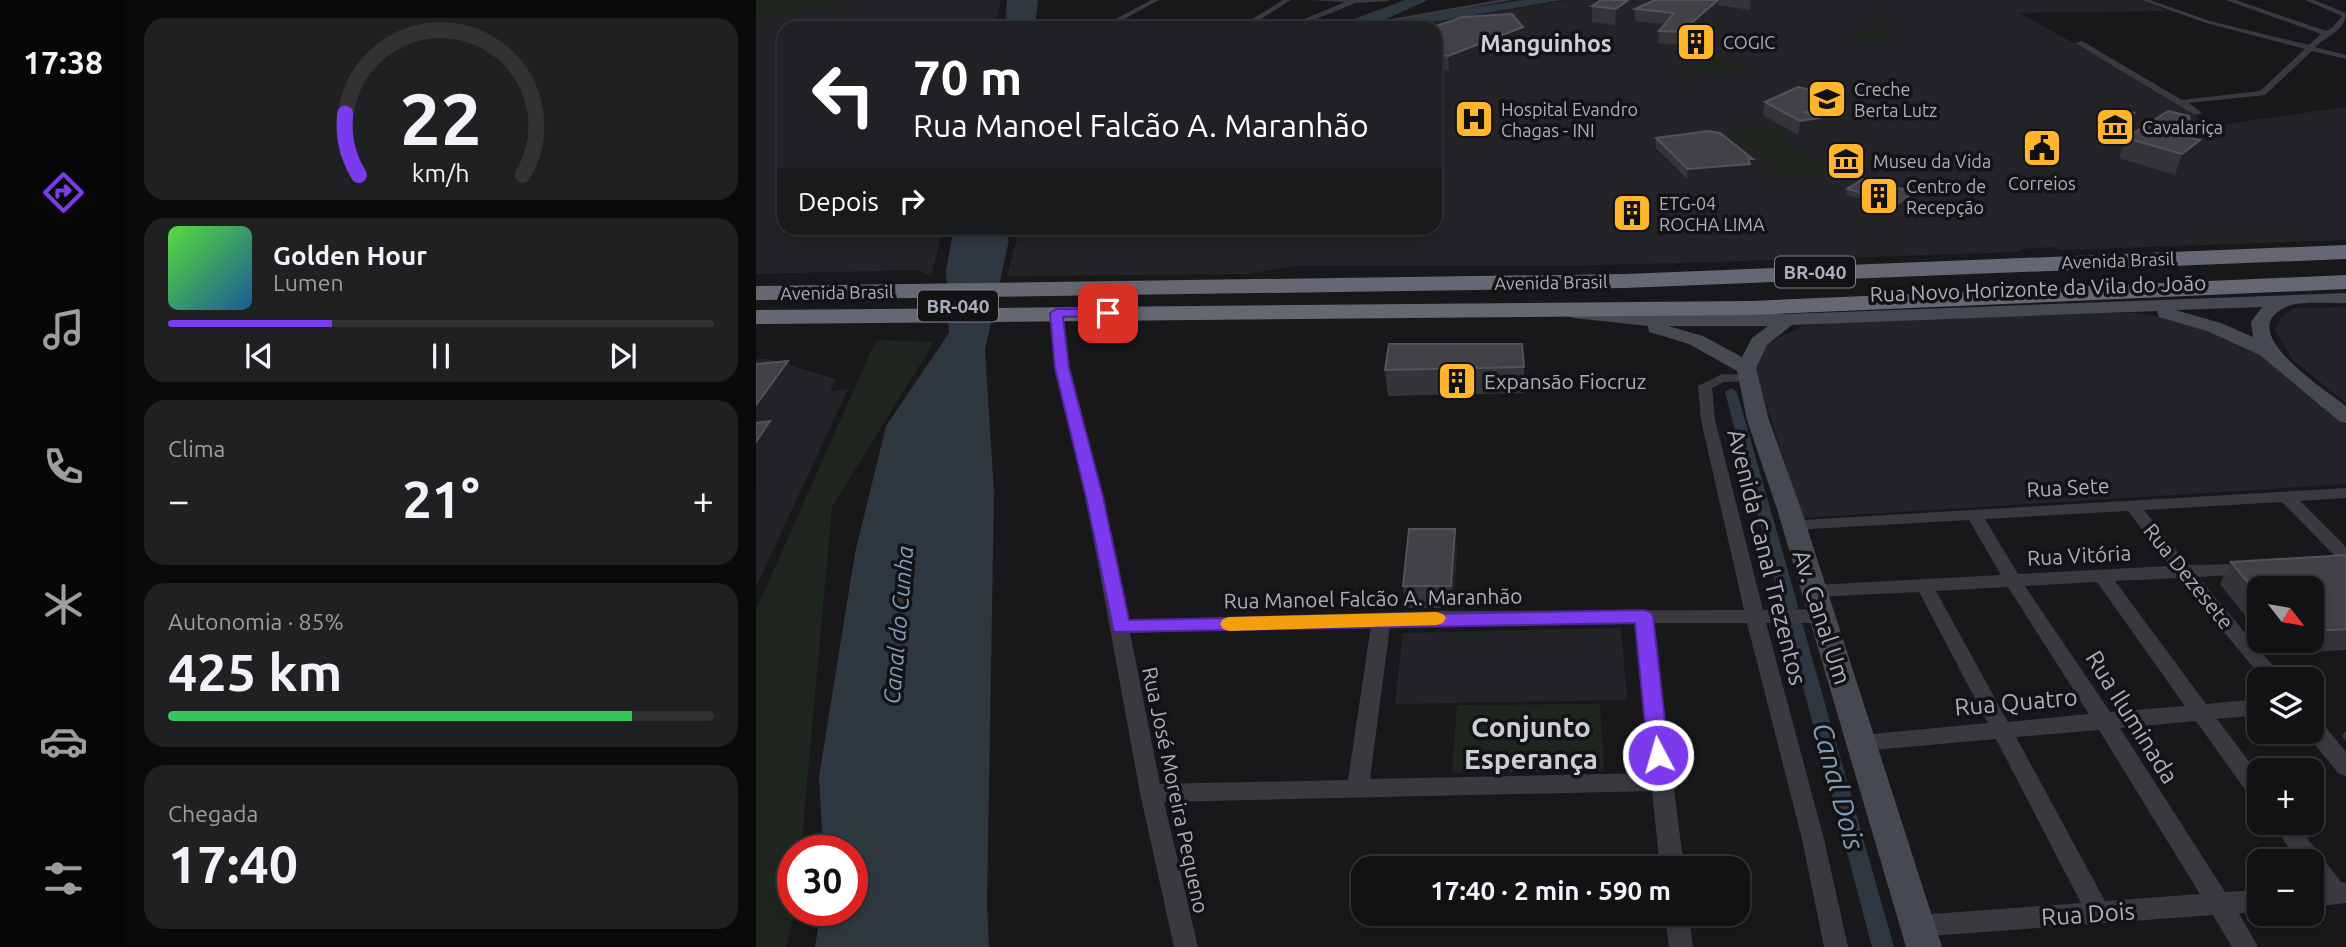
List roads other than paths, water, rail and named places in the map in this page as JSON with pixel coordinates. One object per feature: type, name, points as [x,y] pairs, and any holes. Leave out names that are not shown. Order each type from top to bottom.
[{"type":"highway","name":"Avenida Brasil","points":[[1045,300],[1417,276],[1719,269],[2346,246]]},
{"type":"highway","name":"Avenida Brasil","points":[[1045,300],[2346,253]]},
{"type":"highway","name":"Avenida Brasil","points":[[756,308],[897,295],[1045,300],[1619,300],[1878,294],[2346,274]]},
{"type":"highway","name":"Avenida Brasil","points":[[759,283],[897,295],[1045,300],[1523,308],[1752,308],[2346,282]]},
{"type":"highway","points":[[1878,294],[1981,299]]},
{"type":"highway","name":"Avenida Brasil","points":[[756,317],[897,295]]},
{"type":"street","points":[[1116,21],[1156,0]]},
{"type":"street","points":[[1253,21],[1288,0]]},
{"type":"street","points":[[1314,0],[1385,1]]},
{"type":"street","points":[[1429,4],[1393,18],[1510,0]]},
{"type":"street","points":[[2144,0],[2208,22],[2346,57]]},
{"type":"street","points":[[2229,0],[2326,33]]},
{"type":"street","points":[[2186,106],[2186,101],[2262,93],[2326,33],[2336,29],[2346,15],[2308,0]]},
{"type":"street","points":[[1305,21],[1355,1]]},
{"type":"street","points":[[1410,11],[1421,15]]},
{"type":"street","points":[[2079,43],[2198,113]]},
{"type":"street","name":"Rua Novo Horizonte da Vila do João","points":[[1523,308],[1630,320],[1787,320],[2346,298]]},
{"type":"street","name":"Rua José Moreira Pequeno","points":[[1045,300],[1094,497],[1152,793],[1186,947]]},
{"type":"street","points":[[2267,351],[2258,326],[2260,318],[2282,302]]},
{"type":"street","points":[[2134,306],[2206,324],[2267,351],[2346,416]]},
{"type":"street","points":[[1630,320],[1696,340],[1747,373],[1759,342],[1787,320]]},
{"type":"street","name":"Av. Canal Um","points":[[1747,373],[1758,420],[1790,512],[1921,936]]},
{"type":"street","name":"Avenida Canal Trezentos","points":[[1747,373],[1712,381],[1705,386],[1708,420],[1753,615],[1813,839],[1836,947]]},
{"type":"street","name":"Rua Sete","points":[[1792,525],[2346,493]]},
{"type":"street","points":[[2286,496],[2346,559]]},
{"type":"street","name":"Rua Dezesete","points":[[2132,504],[2184,572],[2264,667]]},
{"type":"street","name":"Rua Iluminada","points":[[1974,514],[2013,581],[2104,720],[2246,947]]},
{"type":"street","points":[[2320,563],[2346,559]]},
{"type":"street","name":"Rua Vitória","points":[[1753,615],[1925,586],[2268,566]]},
{"type":"street","points":[[2102,576],[2247,776]]},
{"type":"street","points":[[1925,586],[2099,914]]},
{"type":"street","name":"Rua Manoel Falcão A. Maranhão","points":[[1121,627],[1753,615]]},
{"type":"street","points":[[1643,616],[1670,856]]},
{"type":"street","points":[[1358,789],[1381,620]]},
{"type":"street","name":"Rua Quatro","points":[[1862,743],[2247,708]]},
{"type":"street","points":[[2324,740],[2346,767]]},
{"type":"street","points":[[1152,793],[1661,782]]},
{"type":"street","name":"Rua Dois","points":[[1921,936],[2099,914],[2247,902]]},
{"type":"street","points":[[1678,926],[1681,947]]},
{"type":"water","points":[[1007,0],[1038,0],[1036,21],[1006,21]]},
{"type":"water","points":[[1405,0],[1428,0],[1382,21],[1349,21]]},
{"type":"water","points":[[1523,0],[1562,0],[1439,21],[1382,21]]},
{"type":"water","name":"Canal do Cunha","points":[[953,235],[1006,235],[1009,240],[985,350],[994,492],[987,903],[989,947],[815,947],[818,926],[868,926],[868,835],[822,835],[819,777],[855,553],[886,426],[949,333],[946,270]]},
{"type":"waterway","name":"Canal Dois","points":[[1731,392],[1790,606]]},
{"type":"waterway","name":"Canal Dois","points":[[1795,626],[1883,947]]},
{"type":"place","name":"COGIC","points":[[1696,42]]},
{"type":"place","name":"Creche Berta Lutz","points":[[1827,99]]},
{"type":"place","name":"Hospital Evandro Chagas - INI","points":[[1474,119]]},
{"type":"place","name":"Cavalariça","points":[[2115,127]]},
{"type":"place","name":"Correios","points":[[2042,148]]},
{"type":"place","name":"Museu da Vida","points":[[1846,161]]},
{"type":"place","name":"Centro de Recepção","points":[[1879,196]]},
{"type":"place","name":"ETG-04 ROCHA LIMA","points":[[1632,213]]},
{"type":"place","name":"Expansão Fiocruz","points":[[1457,381]]},
{"type":"district","name":"Manguinhos","points":[[1546,43]]},
{"type":"district","name":"Conjunto Esperança","points":[[1531,742]]}]
